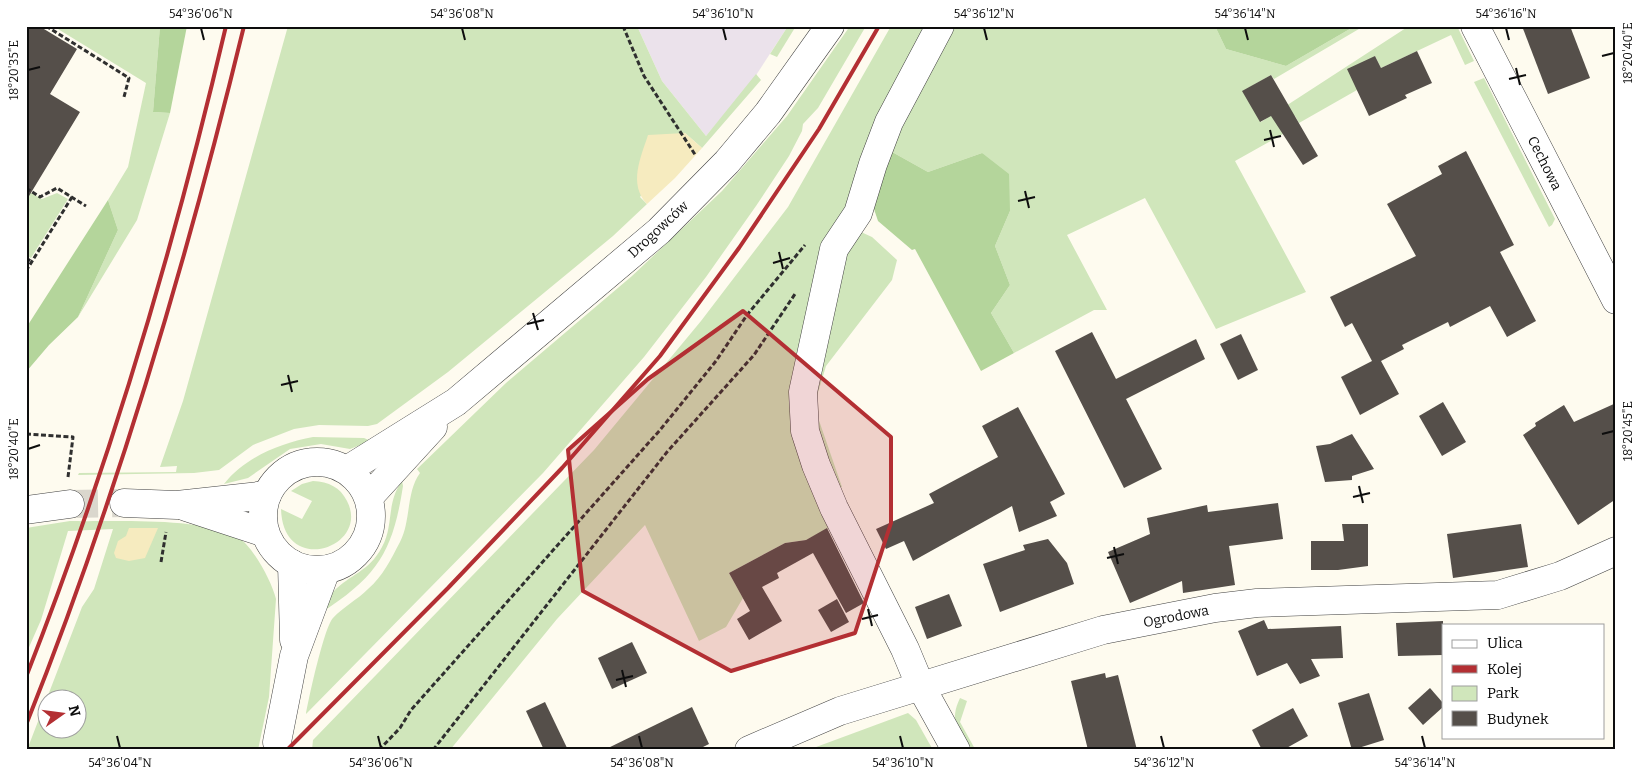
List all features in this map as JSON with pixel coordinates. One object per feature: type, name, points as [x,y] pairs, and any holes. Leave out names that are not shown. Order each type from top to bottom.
[{"type":"street","name":"Drogowców","points":[[369,497],[456,402],[666,224],[727,162],[799,72],[830,26]]},
{"type":"street","points":[[940,26],[889,122],[873,164],[858,214],[834,249],[803,392],[805,431],[816,465],[834,508],[905,649],[920,685],[956,750]]},
{"type":"street","name":"Cechowa","points":[[1475,26],[1616,300]]},
{"type":"street","name":"Drogowców","points":[[347,470],[456,402]]},
{"type":"street","points":[[310,462],[330,462],[347,470],[360,482],[369,497],[372,516],[369,534],[359,551],[344,563],[326,570],[309,570],[292,564],[276,551],[265,533],[263,514],[267,495],[277,479],[292,467],[310,462]]},
{"type":"street","points":[[26,510],[69,493]]},
{"type":"street","points":[[124,503],[177,505],[267,495]]},
{"type":"street","points":[[177,505],[265,533]]},
{"type":"street","name":"Ogrodowa","points":[[749,750],[840,711],[1103,630],[1215,608],[1257,602],[1498,595],[1560,576],[1616,551]]},
{"type":"street","points":[[292,564],[294,656]]},
{"type":"street","points":[[277,742],[294,656],[326,570]]},
{"type":"path","points":[[46,26],[129,78],[124,97]]},
{"type":"path","points":[[623,26],[644,76],[699,161]]},
{"type":"path","points":[[26,188],[40,197],[57,188],[86,206]]},
{"type":"path","points":[[26,271],[72,197]]},
{"type":"path","points":[[379,750],[400,728],[411,710],[660,430],[716,361],[747,315],[810,238]]},
{"type":"path","points":[[26,258],[32,262]]},
{"type":"path","points":[[433,750],[667,452],[754,355],[800,286]]},
{"type":"path","points":[[26,434],[72,437],[69,493]]},
{"type":"highlighted area","points":[[743,311],[891,437],[891,523],[855,633],[731,671],[583,591],[568,450],[648,379]]},
{"type":"shaded area","points":[[637,26],[788,26],[751,83],[706,136],[662,81]]},
{"type":"green space","points":[[53,26],[160,26],[153,112],[170,113],[137,220],[78,317],[118,230],[108,200],[128,167],[146,83]]},
{"type":"green space","points":[[160,26],[187,26],[170,113],[153,112]]},
{"type":"green space","points":[[288,26],[637,26],[662,81],[706,136],[756,74],[761,80],[702,148],[685,133],[640,197],[647,204],[613,236],[448,372],[377,424],[368,426],[319,425],[294,429],[253,445],[219,470],[194,473],[78,475],[79,473],[176,472],[177,466],[160,467],[183,401]]},
{"type":"green space","points":[[788,26],[796,26],[777,57],[770,54]]},
{"type":"green space","points":[[850,26],[866,26],[818,108],[803,124],[802,131],[789,156],[706,277],[644,357],[543,473],[306,714],[317,663],[329,624],[337,614],[373,584],[390,561],[406,525],[410,498],[420,473],[417,469],[506,383],[632,276],[722,191],[787,116]]},
{"type":"green space","points":[[891,26],[934,26],[808,338],[829,528],[806,540],[785,543],[729,573],[743,598],[726,627],[699,641],[645,525],[557,619],[450,750],[312,750],[313,740],[594,450],[701,321],[788,207]]},
{"type":"green space","points":[[947,26],[1215,26],[1226,49],[1286,66],[1355,26],[1364,26],[1274,79],[1271,75],[1243,91],[1261,122],[1409,26],[1457,26],[1474,61],[1465,65],[1451,35],[1381,68],[1375,56],[1357,90],[1299,123],[1295,116],[1283,134],[1235,161],[1306,292],[1216,329],[1145,198],[1067,235],[1107,310],[1094,310],[1014,353],[991,313],[1010,285],[995,246],[1010,211],[982,153],[928,172],[885,148]]},
{"type":"green space","points":[[1215,26],[1355,26],[1286,66],[1226,49]]},
{"type":"green space","points":[[1484,78],[1555,219],[1549,227],[1474,82]]},
{"type":"green space","points":[[885,148],[928,172],[982,153],[1009,174],[1010,211],[995,246],[1010,285],[991,313],[1014,353],[981,371],[915,249],[912,250],[878,221],[871,200]]},
{"type":"green space","points":[[26,190],[42,199],[57,193],[68,199],[31,258],[26,255]]},
{"type":"green space","points":[[108,200],[118,230],[78,317],[49,345],[26,372],[26,328]]},
{"type":"green space","points":[[861,232],[872,237],[897,260],[892,280],[826,366],[814,406],[842,487],[834,491],[921,659],[918,662],[834,496],[822,467],[808,416],[808,395],[815,350],[833,277],[844,247],[851,237]]},
{"type":"green space","points":[[313,437],[364,438],[371,441],[350,449],[321,444],[290,449],[248,478],[224,484],[242,466],[264,453],[276,447]]},
{"type":"green space","points":[[313,481],[329,484],[341,492],[347,501],[351,517],[347,531],[337,542],[324,548],[309,549],[296,543],[285,530],[281,509],[302,519],[312,501],[291,491],[302,484]]},
{"type":"green space","points":[[402,481],[403,486],[394,528],[380,560],[357,586],[322,612],[333,592],[371,562],[382,547],[386,539],[394,498]]},
{"type":"green space","points":[[70,521],[178,523],[220,530],[242,540],[255,555],[276,599],[269,697],[258,750],[27,750],[38,721],[38,738],[88,738],[88,688],[51,688],[82,607],[94,589],[113,529],[68,531],[41,620],[26,654],[26,528]]},
{"type":"green space","points":[[960,698],[967,701],[960,722],[975,749],[968,750],[956,725],[955,713]]},
{"type":"green space","points":[[908,713],[916,720],[933,750],[808,750]]},
{"type":"sand","points":[[685,133],[702,148],[675,178],[647,204],[641,196],[637,179],[648,135]]},
{"type":"sand","points":[[129,528],[158,528],[145,558],[129,561],[116,558],[114,553],[118,541],[126,536]]},
{"type":"building","points":[[26,26],[39,26],[77,49],[50,94],[80,112],[26,201]]},
{"type":"building","points":[[1522,26],[1570,26],[1590,78],[1548,94]]},
{"type":"building","points":[[1417,51],[1432,83],[1405,95],[1407,98],[1369,116],[1347,69],[1375,56],[1381,68]]},
{"type":"building","points":[[1271,75],[1318,156],[1303,165],[1271,116],[1260,122],[1242,91]]},
{"type":"building","points":[[1466,151],[1514,245],[1500,252],[1536,321],[1507,337],[1490,306],[1450,327],[1448,322],[1402,345],[1404,349],[1381,361],[1399,394],[1360,415],[1341,377],[1372,361],[1352,323],[1345,327],[1330,297],[1416,256],[1387,204],[1442,174],[1438,166]]},
{"type":"building","points":[[1092,332],[1116,379],[1196,339],[1205,359],[1126,399],[1162,469],[1124,488],[1055,351]]},
{"type":"building","points":[[1241,334],[1258,370],[1238,380],[1220,344]]},
{"type":"building","points":[[1443,402],[1466,442],[1442,456],[1419,416]]},
{"type":"building","points":[[1616,403],[1616,499],[1578,525],[1523,435],[1536,426],[1535,423],[1564,405],[1574,422]]},
{"type":"building","points":[[1018,407],[1065,494],[1050,502],[1057,516],[1019,532],[1012,506],[913,561],[904,541],[886,549],[876,529],[934,503],[929,494],[998,457],[982,426]]},
{"type":"building","points":[[1352,434],[1374,469],[1352,476],[1352,480],[1325,482],[1316,446],[1330,444]]},
{"type":"building","points":[[1278,503],[1283,539],[1229,546],[1235,585],[1183,593],[1182,581],[1130,603],[1108,552],[1150,534],[1147,518],[1207,505],[1208,512]]},
{"type":"building","points":[[1342,524],[1368,524],[1368,566],[1338,570],[1311,570],[1311,541],[1344,541]]},
{"type":"building","points":[[1521,524],[1528,567],[1453,578],[1447,534]]},
{"type":"building","points":[[827,528],[864,603],[846,613],[813,553],[777,573],[779,578],[762,587],[782,621],[749,640],[737,619],[750,611],[729,573],[785,543],[806,540]]},
{"type":"building","points":[[1048,539],[1067,563],[1074,584],[1000,612],[983,564],[1025,550],[1023,545]]},
{"type":"building","points":[[949,594],[962,626],[927,639],[915,607]]},
{"type":"building","points":[[837,599],[849,622],[831,632],[818,610]]},
{"type":"building","points":[[1264,620],[1268,629],[1341,626],[1343,658],[1311,659],[1320,676],[1300,684],[1287,663],[1257,676],[1238,631]]},
{"type":"building","points":[[1443,621],[1442,655],[1398,656],[1396,623]]},
{"type":"building","points":[[632,642],[647,673],[612,689],[598,658]]},
{"type":"building","points":[[1105,673],[1106,678],[1118,675],[1137,750],[1088,750],[1071,681]]},
{"type":"building","points":[[1430,688],[1442,702],[1442,708],[1423,725],[1408,708]]},
{"type":"building","points":[[1369,693],[1384,740],[1352,750],[1338,703]]},
{"type":"building","points":[[545,702],[568,750],[544,750],[526,711]]},
{"type":"building","points":[[692,707],[709,744],[697,750],[604,750]]},
{"type":"building","points":[[1293,708],[1308,736],[1283,750],[1262,750],[1252,730]]},
{"type":"tunnel","points":[[70,504],[124,503]]},
{"type":"railway","points":[[26,677],[85,517],[138,356],[184,192],[226,26]]},
{"type":"railway","points":[[26,725],[59,639],[120,466],[174,292],[244,26]]},
{"type":"railway","points":[[287,750],[448,588],[562,468],[660,356],[739,248],[819,129],[879,26]]}]
